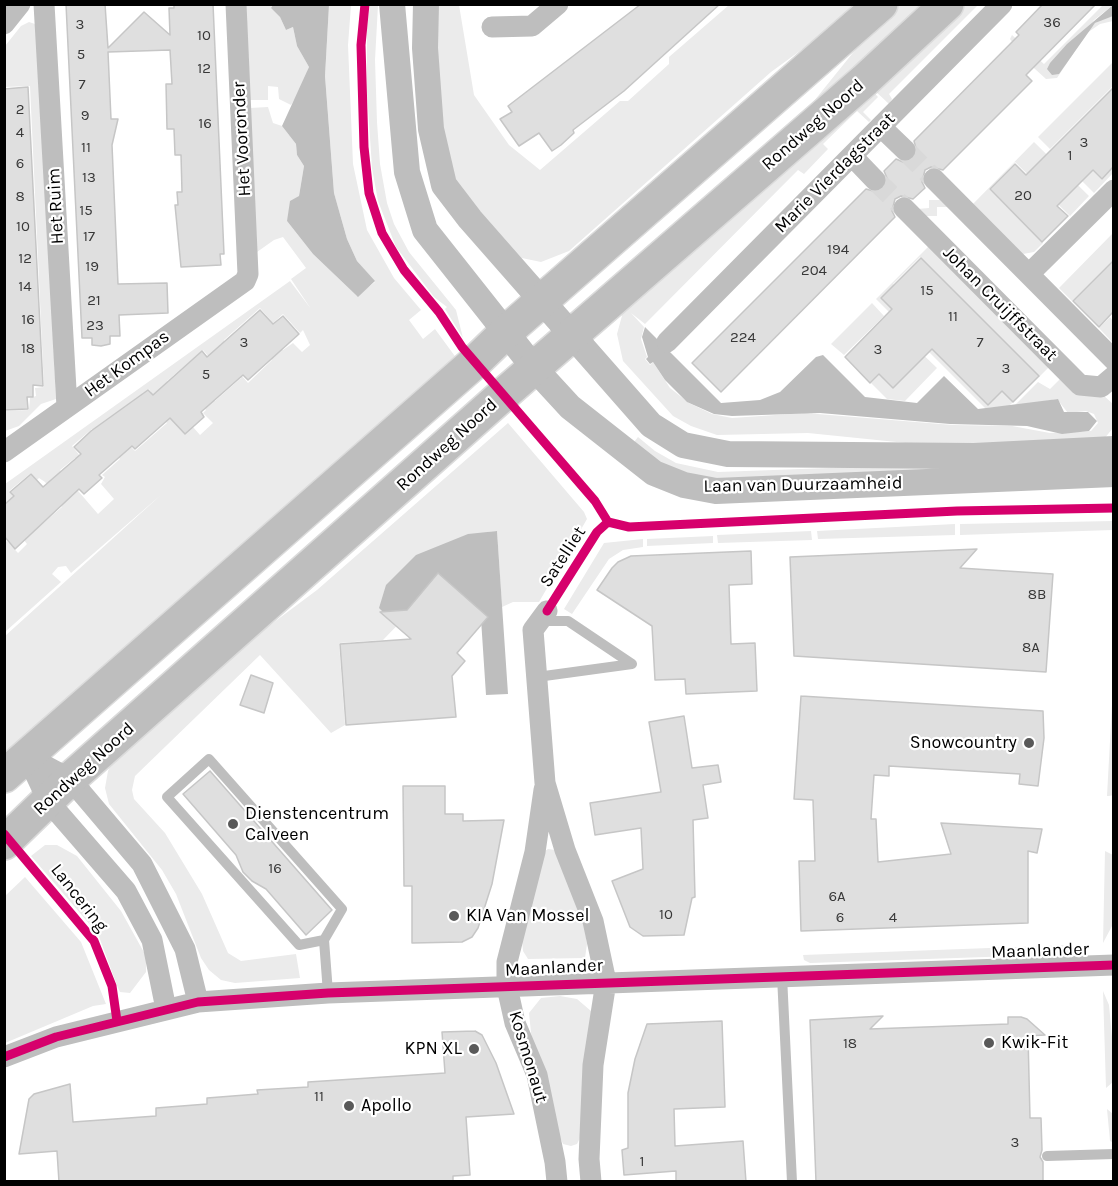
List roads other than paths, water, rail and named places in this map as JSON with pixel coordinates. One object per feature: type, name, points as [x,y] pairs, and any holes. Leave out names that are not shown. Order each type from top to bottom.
[{"type":"main road","points":[[16,766],[881,4]]},
{"type":"main road","name":"Rondweg Noord","points":[[4,843],[59,790],[947,4]]},
{"type":"street","points":[[4,24],[20,4]]},
{"type":"street","name":"Het Ruim","points":[[44,4],[67,407]]},
{"type":"street","name":"Het Vooronder","points":[[236,4],[248,274]]},
{"type":"street","name":"Laan van Duurzaamheid","points":[[392,4],[407,172],[425,231],[536,369],[570,407],[648,468],[669,480],[698,489],[721,490],[1113,474]]},
{"type":"street","name":"Laan van Duurzaamheid","points":[[426,4],[425,48],[431,129],[444,185],[470,219],[651,426],[683,445],[739,454],[974,456],[1113,449]]},
{"type":"street","points":[[492,27],[532,26],[558,4]]},
{"type":"street","name":"Marie Vierdagstraat","points":[[667,342],[1002,4]]},
{"type":"street","points":[[881,127],[905,150]]},
{"type":"street","points":[[852,156],[875,180]]},
{"type":"street","points":[[940,186],[1113,360]]},
{"type":"street","points":[[1029,274],[1113,190]]},
{"type":"street","name":"Johan Cruijffstraat","points":[[904,208],[1078,383],[1087,388],[1109,383]]},
{"type":"street","name":"Het Kompas","points":[[4,452],[44,427],[67,407],[135,363],[192,322],[245,281],[248,274]]},
{"type":"street","points":[[544,616],[533,630],[545,783],[565,850],[593,921],[606,982],[593,1065],[589,1159],[591,1182]]},
{"type":"street","points":[[16,766],[59,790],[142,864],[185,949],[198,1002]]},
{"type":"street","points":[[16,766],[59,790],[126,891],[152,940],[166,1009]]},
{"type":"street","points":[[507,987],[507,962],[535,852],[545,783]]},
{"type":"street","name":"Maanlander","points":[[4,1057],[56,1037],[198,1002],[328,993],[606,982],[1113,966]]},
{"type":"street","name":"Kosmonaut","points":[[507,987],[515,1023],[537,1075],[556,1172],[589,1159]]},
{"type":"lane","points":[[537,677],[632,664],[568,621],[544,616]]},
{"type":"lane","points":[[324,940],[299,945],[167,797],[209,759],[342,909],[324,940],[328,993]]},
{"type":"lane","points":[[782,976],[792,1182]]},
{"type":"lane","points":[[1047,1156],[1113,1154]]},
{"type":"tunnel","points":[[905,150],[934,179]]},
{"type":"tunnel","points":[[875,180],[904,208]]},
{"type":"place","name":"Snowcountry","points":[[1029,743]]},
{"type":"place","name":"Dienstencentrum Calveen","points":[[233,824]]},
{"type":"place","name":"KIA Van Mossel","points":[[454,916]]},
{"type":"place","name":"Kwik-Fit","points":[[989,1043]]},
{"type":"place","name":"KPN XL","points":[[474,1049]]},
{"type":"place","name":"Apollo","points":[[349,1106]]}]
